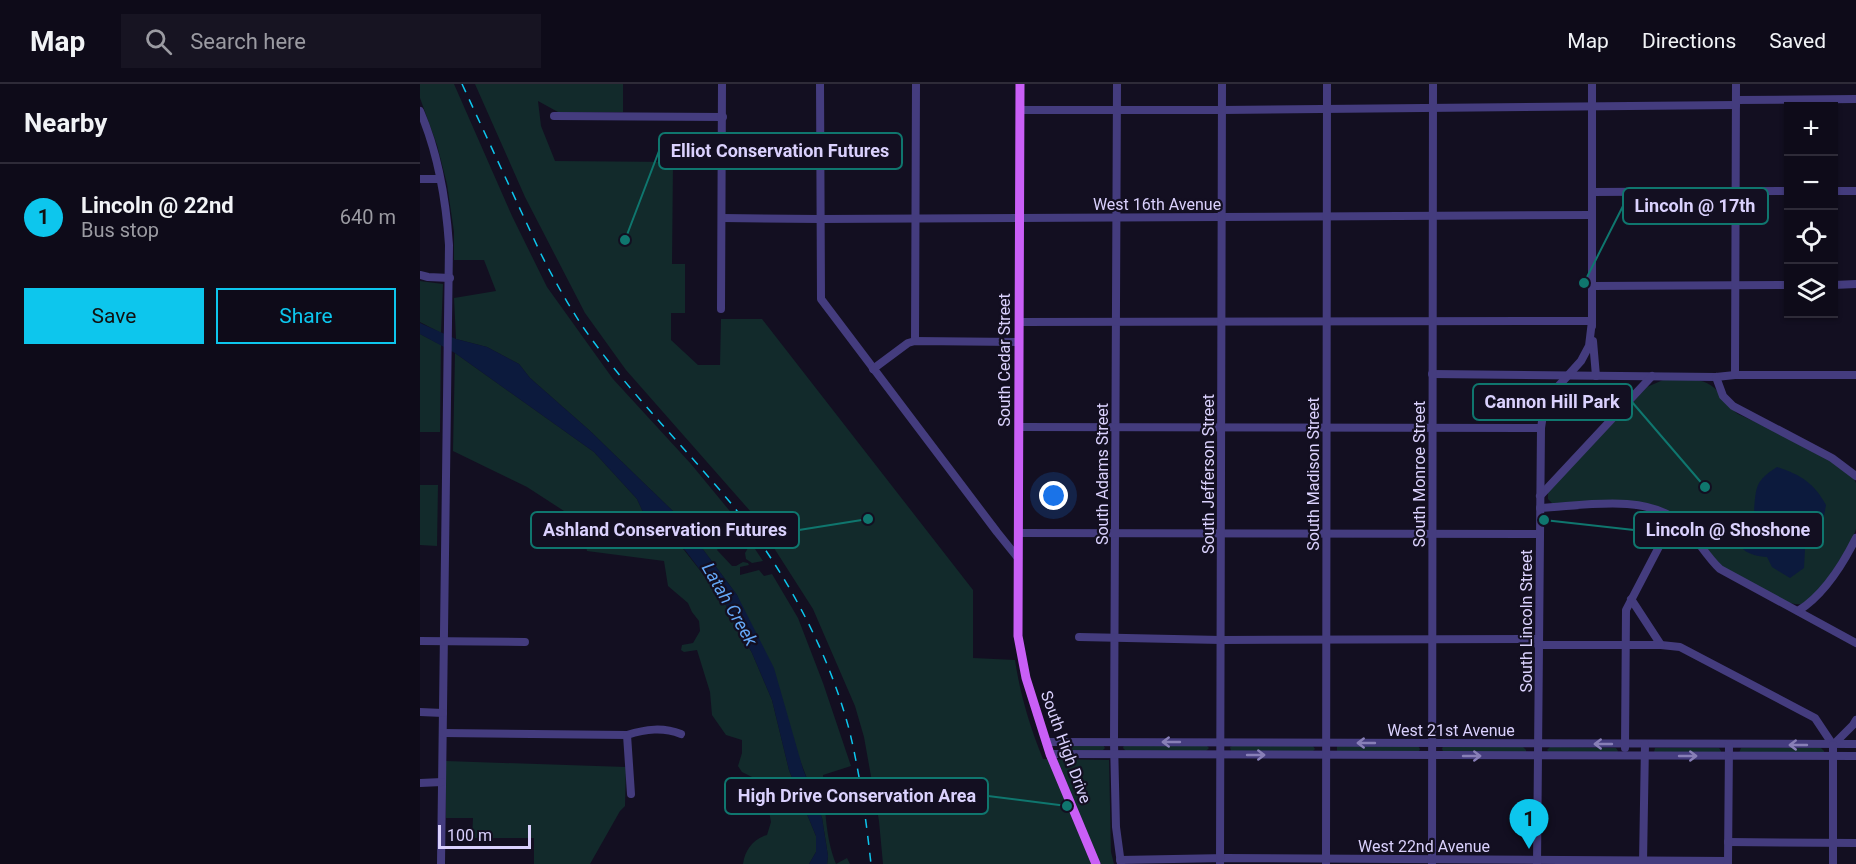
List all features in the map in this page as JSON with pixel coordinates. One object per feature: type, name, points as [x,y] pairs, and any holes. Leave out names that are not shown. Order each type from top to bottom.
[{"type":"main road","name":"South Cedar Street","points":[[1018,636],[1020,84]]},
{"type":"main road","name":"South High Drive","points":[[1018,636],[1026,678],[1050,754],[1096,864]]},
{"type":"street","points":[[721,309],[722,84]]},
{"type":"street","points":[[819,84],[821,299],[1018,558]]},
{"type":"street","points":[[915,341],[916,84]]},
{"type":"street","name":"South Adams Street","points":[[1117,84],[1114,755],[1116,827],[1120,862]]},
{"type":"street","name":"South Jefferson Street","points":[[1220,861],[1222,84]]},
{"type":"street","name":"South Madison Street","points":[[1326,862],[1328,84]]},
{"type":"street","name":"South Monroe Street","points":[[1432,862],[1433,84]]},
{"type":"street","name":"South Lincoln Street","points":[[1592,84],[1592,321],[1596,376]]},
{"type":"street","points":[[1735,375],[1736,84]]},
{"type":"street","points":[[1020,110],[1433,109],[1856,99]]},
{"type":"street","points":[[420,111],[440,179],[449,234],[441,864]]},
{"type":"street","points":[[554,116],[723,117]]},
{"type":"street","points":[[420,179],[440,179]]},
{"type":"street","points":[[1592,192],[1784,191]]},
{"type":"street","points":[[1838,191],[1856,191]]},
{"type":"street","name":"West 16th Avenue","points":[[722,218],[1592,215]]},
{"type":"street","points":[[420,275],[428,278],[450,278]]},
{"type":"street","points":[[1838,285],[1856,284]]},
{"type":"street","points":[[1592,286],[1784,285]]},
{"type":"street","points":[[1019,322],[1592,321]]},
{"type":"street","name":"South Lincoln Street","points":[[1537,862],[1540,428],[1544,408],[1553,392],[1581,361],[1589,346],[1592,321]]},
{"type":"street","points":[[873,369],[908,343],[915,341],[1019,342]]},
{"type":"street","points":[[1432,374],[1856,375]]},
{"type":"street","points":[[1540,496],[1652,376]]},
{"type":"street","points":[[1716,376],[1723,396],[1733,406],[1832,458],[1856,476]]},
{"type":"street","points":[[1019,427],[1540,428]]},
{"type":"street","points":[[1540,508],[1625,504],[1660,510],[1688,530],[1720,569],[1856,643]]},
{"type":"street","points":[[1625,756],[1626,610],[1674,518]]},
{"type":"street","points":[[1019,533],[1540,534]]},
{"type":"street","points":[[1798,612],[1827,586],[1856,538]]},
{"type":"street","points":[[1631,599],[1661,645]]},
{"type":"street","points":[[1078,637],[1538,642],[1680,647],[1815,717],[1833,745],[1833,864]]},
{"type":"street","points":[[420,641],[525,642]]},
{"type":"street","points":[[420,712],[443,712]]},
{"type":"street","points":[[1833,745],[1856,720]]},
{"type":"street","points":[[443,733],[627,735],[638,731],[668,729],[681,734]]},
{"type":"street","points":[[627,735],[631,794]]},
{"type":"street","name":"West 21st Avenue","points":[[1047,742],[1856,744]]},
{"type":"street","points":[[1643,862],[1645,744]]},
{"type":"street","points":[[1728,862],[1729,744]]},
{"type":"street","name":"West 21st Avenue","points":[[1050,754],[1856,756]]},
{"type":"street","points":[[420,783],[442,782]]},
{"type":"street","points":[[1728,842],[1856,843]]},
{"type":"street","name":"West 22nd Avenue","points":[[1120,862],[1728,862]]},
{"type":"green space","points":[[420,84],[454,84],[512,216],[547,287],[613,379],[691,464],[738,521],[729,526],[717,550],[732,566],[743,562],[748,563],[749,565],[740,567],[740,575],[759,570],[764,576],[772,574],[798,618],[851,766],[823,775],[828,832],[836,864],[827,864],[828,856],[822,818],[737,595],[678,516],[589,430],[530,378],[519,364],[487,347],[456,339],[454,298],[496,291],[484,260],[454,260],[454,232],[447,184],[437,145],[420,98]]},
{"type":"green space","points":[[475,84],[623,84],[623,112],[558,112],[538,101],[541,126],[555,161],[673,162],[672,264],[685,264],[685,313],[671,313],[671,340],[698,365],[720,365],[721,319],[762,319],[973,590],[973,658],[1015,660],[1026,710],[1043,759],[1109,760],[1111,852],[1114,864],[883,864],[879,821],[864,737],[855,706],[813,609],[751,512],[626,370],[585,313],[525,197]]},
{"type":"green space","points":[[420,281],[443,284],[441,333],[420,322]]},
{"type":"green space","points":[[420,334],[441,345],[440,432],[420,432]]},
{"type":"green space","points":[[455,353],[594,452],[637,499],[643,512],[684,550],[710,583],[716,587],[752,653],[772,700],[789,770],[816,836],[816,852],[809,864],[743,864],[750,846],[767,835],[771,822],[768,806],[760,805],[756,798],[754,778],[742,772],[738,766],[742,753],[742,740],[726,735],[712,715],[710,692],[697,650],[684,652],[681,650],[682,645],[693,643],[700,631],[699,621],[688,603],[668,586],[664,561],[587,551],[583,532],[564,511],[527,487],[453,451]]},
{"type":"green space","points":[[1663,380],[1693,380],[1707,383],[1738,414],[1822,455],[1851,475],[1856,483],[1854,535],[1831,574],[1808,600],[1801,604],[1786,602],[1732,574],[1716,560],[1687,526],[1665,510],[1646,504],[1553,504],[1548,499],[1548,492],[1647,387]]},
{"type":"green space","points":[[420,485],[438,485],[437,546],[420,545]]},
{"type":"green space","points":[[751,543],[763,561],[752,563],[746,559],[745,553]]},
{"type":"green space","points":[[1103,745],[1105,748],[1103,750],[1068,750],[1066,746]]},
{"type":"green space","points":[[1124,745],[1206,745],[1209,748],[1206,751],[1126,751],[1123,748]]},
{"type":"green space","points":[[1232,746],[1313,746],[1315,749],[1312,752],[1231,751]]},
{"type":"green space","points":[[1337,746],[1418,746],[1420,749],[1419,751],[1337,751]]},
{"type":"green space","points":[[1444,746],[1523,747],[1526,752],[1443,752]]},
{"type":"green space","points":[[1550,747],[1616,748],[1618,751],[1617,753],[1549,752],[1547,750]]},
{"type":"green space","points":[[1655,748],[1719,748],[1721,753],[1654,752]]},
{"type":"green space","points":[[1741,748],[1821,748],[1824,753],[1739,753]]},
{"type":"green space","points":[[446,761],[626,767],[625,806],[590,864],[534,864],[534,838],[472,838],[473,818],[446,818]]},
{"type":"green space","points":[[847,858],[850,864],[836,864]]},
{"type":"water","name":"Latah Creek","points":[[420,323],[456,339],[487,347],[519,364],[530,378],[589,430],[678,516],[737,595],[774,668],[803,769],[822,818],[828,856],[827,864],[809,864],[816,852],[816,836],[789,770],[772,700],[752,653],[716,587],[710,583],[685,550],[643,512],[637,499],[594,452],[455,353],[420,334]]},
{"type":"water","points":[[1777,467],[1793,473],[1812,485],[1826,505],[1823,521],[1813,526],[1805,549],[1804,568],[1790,578],[1772,567],[1767,557],[1757,556],[1743,549],[1738,538],[1738,531],[1746,514],[1754,512],[1758,485],[1764,476]]},
{"type":"railway","points":[[462,84],[540,252],[577,318],[617,372],[749,526],[801,609],[829,668],[849,729],[862,796],[871,864]]},
{"type":"place","name":"Elliot Conservation Futures","points":[[625,240]]},
{"type":"place","name":"Lincoln @ 17th","points":[[1584,283]]},
{"type":"place","name":"Cannon Hill Park","points":[[1705,487]]},
{"type":"place","name":"Ashland Conservation Futures","points":[[868,519]]},
{"type":"place","name":"Lincoln @ Shoshone","points":[[1544,520]]},
{"type":"place","name":"High Drive Conservation Area","points":[[1067,806]]},
{"type":"place","name":"Lincoln @ 22nd","points":[[1529,849]]}]
